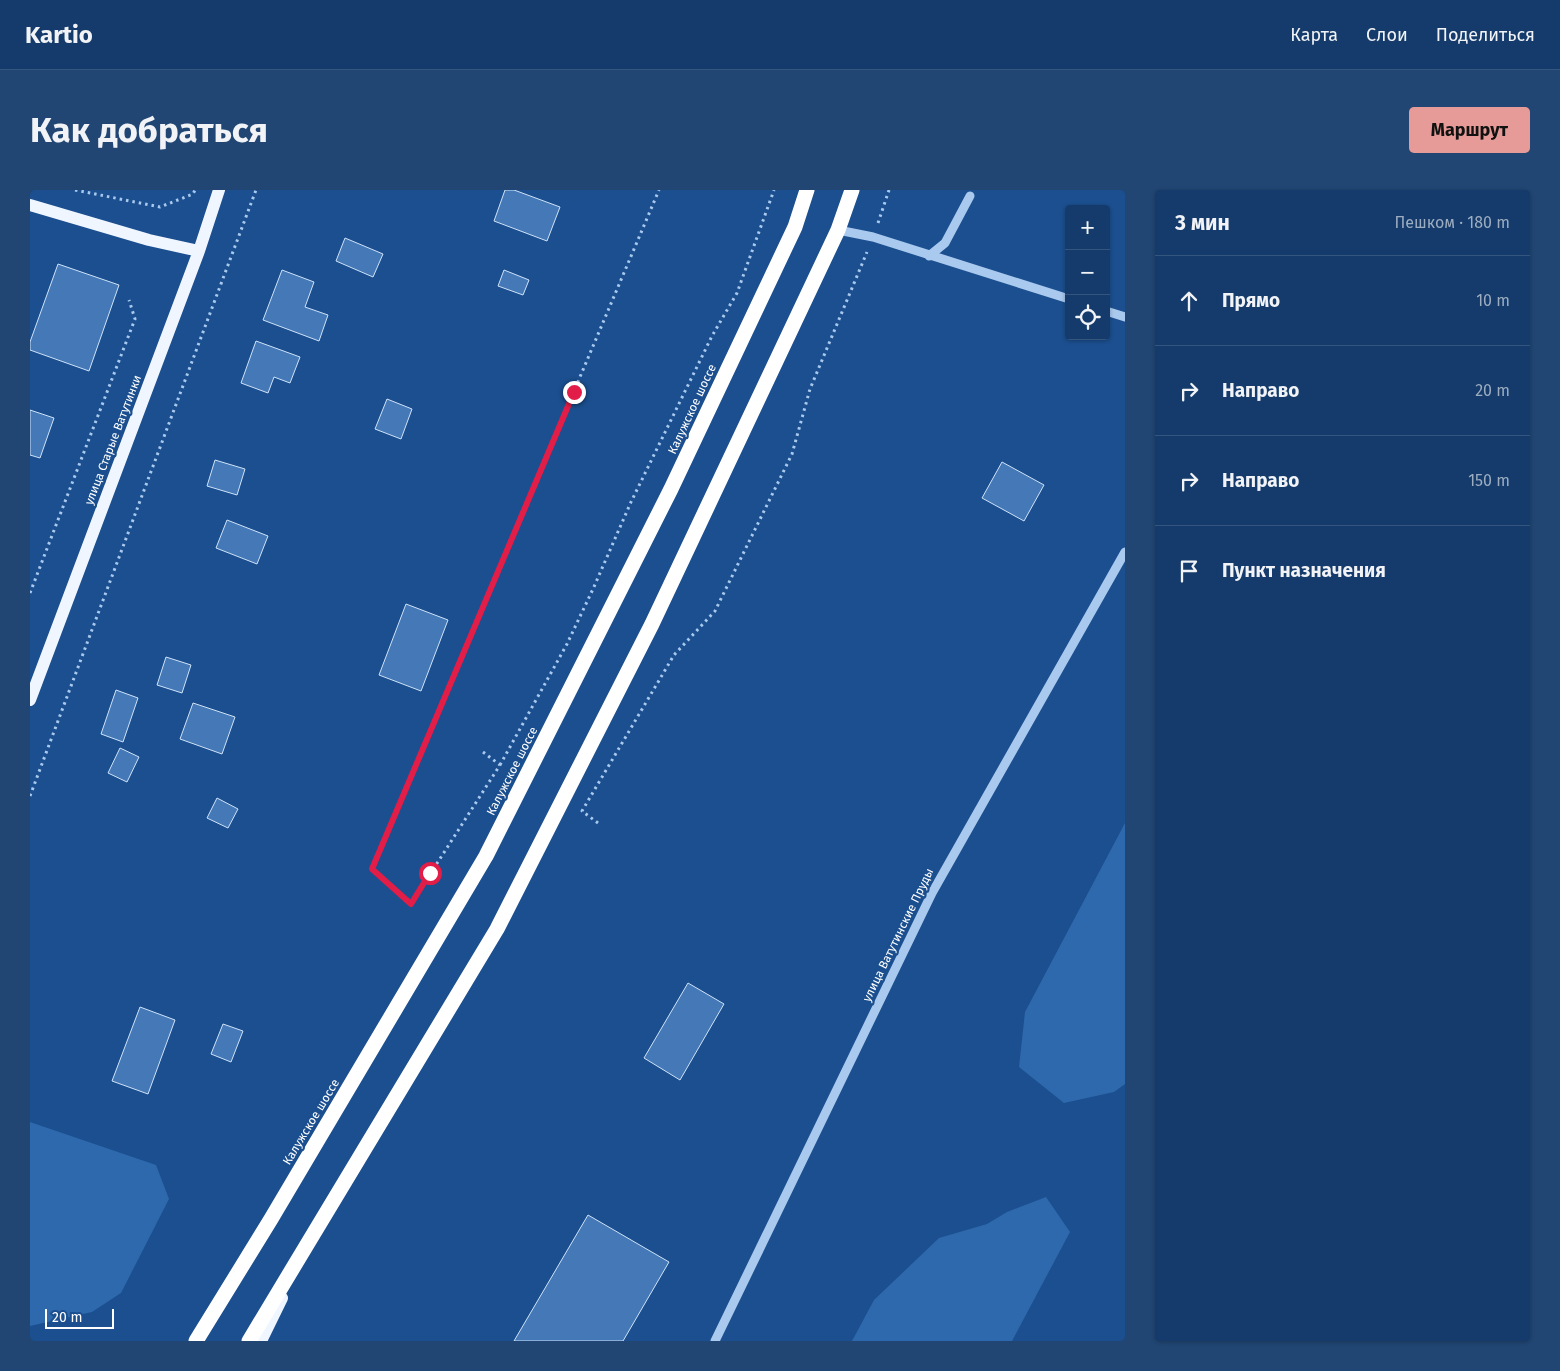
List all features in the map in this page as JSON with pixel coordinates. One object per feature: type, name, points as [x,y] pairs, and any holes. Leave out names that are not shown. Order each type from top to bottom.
[{"type":"highway","name":"Калужское шоссе","points":[[196,1341],[271,1220],[486,856],[676,480],[795,227],[807,190]]},
{"type":"highway","points":[[249,1341],[498,929],[652,624],[838,230],[852,190]]},
{"type":"main road","name":"улица Старые Ватутинки","points":[[30,700],[199,251],[219,190]]},
{"type":"main road","points":[[30,205],[149,240],[199,251]]},
{"type":"main road","points":[[261,1341],[308,1245]]},
{"type":"street","points":[[930,256],[946,243],[970,196]]},
{"type":"street","points":[[838,230],[873,237],[1065,299]]},
{"type":"street","points":[[1110,312],[1125,316]]},
{"type":"street","name":"улица Ватутинские Пруды","points":[[716,1341],[932,893],[1125,552]]},
{"type":"path","points":[[75,190],[160,207],[193,194],[195,190]]},
{"type":"path","points":[[30,796],[256,190]]},
{"type":"path","points":[[659,190],[372,869],[411,904],[500,765],[567,644],[594,588],[635,493],[712,336],[737,293],[774,190]]},
{"type":"path","points":[[598,823],[582,811],[674,655],[714,611],[792,454],[810,389],[873,237],[889,190]]},
{"type":"path","points":[[30,593],[135,319],[129,300]]},
{"type":"path","points":[[483,752],[500,765]]},
{"type":"shaded area","points":[[1125,823],[1125,1084],[1114,1092],[1064,1103],[1019,1067],[1025,1012]]},
{"type":"shaded area","points":[[30,1122],[156,1165],[169,1199],[121,1293],[92,1312],[30,1326]]},
{"type":"shaded area","points":[[1046,1197],[1070,1232],[1012,1341],[852,1341],[874,1300],[939,1238],[987,1224],[1007,1212]]},
{"type":"building","points":[[505,190],[514,190],[560,207],[547,241],[494,221]]},
{"type":"building","points":[[345,238],[383,254],[373,277],[336,261]]},
{"type":"building","points":[[58,264],[119,285],[89,371],[30,350],[30,342]]},
{"type":"building","points":[[282,270],[314,282],[305,307],[328,315],[319,341],[263,320]]},
{"type":"building","points":[[504,270],[529,280],[523,295],[498,286]]},
{"type":"building","points":[[256,341],[300,357],[290,383],[274,377],[268,393],[241,383]]},
{"type":"building","points":[[387,399],[412,409],[401,439],[375,429]]},
{"type":"building","points":[[30,410],[54,418],[40,458],[30,455]]},
{"type":"building","points":[[215,460],[245,469],[237,495],[207,486]]},
{"type":"building","points":[[1002,462],[1044,485],[1024,521],[982,498]]},
{"type":"building","points":[[227,520],[268,536],[257,564],[216,548]]},
{"type":"building","points":[[406,604],[448,620],[421,691],[379,675]]},
{"type":"building","points":[[166,657],[191,665],[182,693],[157,685]]},
{"type":"building","points":[[116,690],[138,698],[123,742],[101,734]]},
{"type":"building","points":[[193,703],[235,717],[222,754],[180,739]]},
{"type":"building","points":[[120,748],[139,757],[127,782],[108,773]]},
{"type":"building","points":[[217,798],[238,809],[228,828],[207,818]]},
{"type":"building","points":[[688,983],[724,1004],[680,1080],[644,1058]]},
{"type":"building","points":[[140,1007],[175,1020],[148,1094],[112,1081]]},
{"type":"building","points":[[223,1024],[243,1031],[231,1062],[211,1054]]},
{"type":"building","points":[[588,1215],[669,1262],[623,1341],[514,1341]]},
{"type":"route","points":[[430,873],[411,904],[372,869],[574,392]]}]
